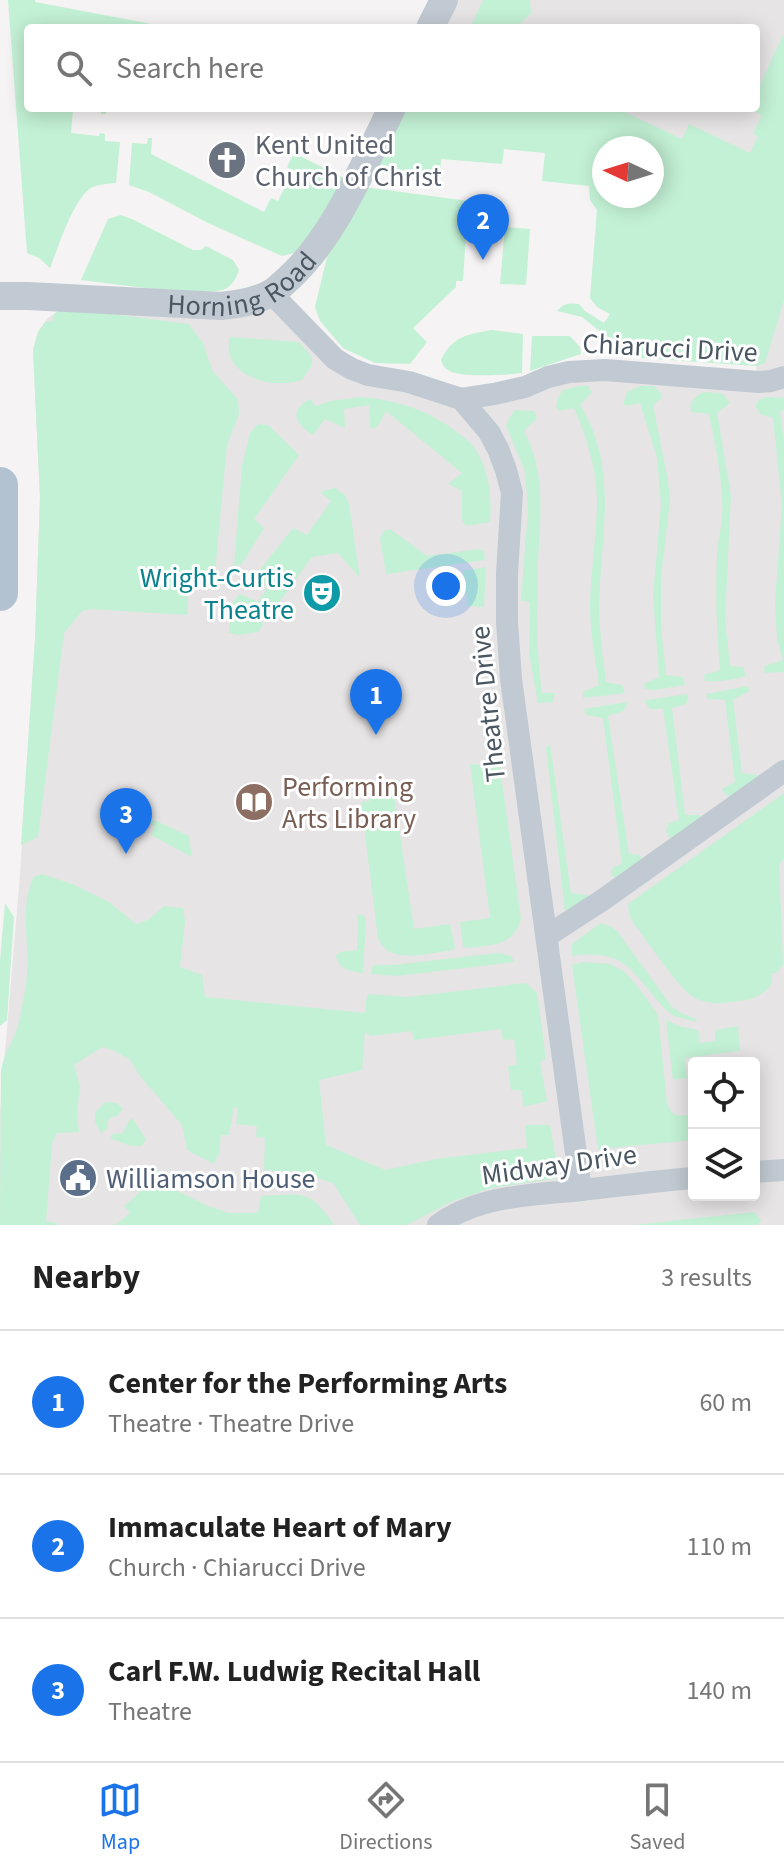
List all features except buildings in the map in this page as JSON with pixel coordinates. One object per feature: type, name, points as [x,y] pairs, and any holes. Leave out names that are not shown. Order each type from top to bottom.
[{"type":"main road","points":[[0,485],[0,593]]},
{"type":"street","points":[[432,24],[444,0]]},
{"type":"street","name":"Horning Road","points":[[0,296],[221,306],[248,303],[271,293],[301,268],[317,248],[359,175],[390,112]]},
{"type":"street","points":[[271,293],[335,359],[352,369],[409,382],[461,399]]},
{"type":"street","name":"Chiarucci Drive","points":[[461,399],[525,387],[569,372],[605,370],[759,382],[784,376]]},
{"type":"street","name":"Theatre Drive","points":[[461,399],[489,432],[506,470],[512,493],[507,573],[509,665],[581,1190]]},
{"type":"street","points":[[547,936],[784,771]]},
{"type":"street","points":[[760,1172],[784,1170]]},
{"type":"street","name":"Midway Drive","points":[[438,1225],[471,1207],[503,1199],[688,1179]]},
{"type":"shaded area","points":[[443,0],[784,0],[784,1225],[0,1225],[0,1112],[20,875],[35,639],[40,498],[33,350],[38,332],[48,318],[64,308],[271,293],[335,359],[461,399],[548,377],[758,381],[756,366],[664,173],[664,136],[592,138],[434,112],[760,112],[760,24],[432,24]]},
{"type":"green space","points":[[8,0],[35,0],[152,24],[24,24],[24,112],[73,112],[71,133],[99,136],[100,133],[105,134],[105,141],[120,142],[116,183],[93,187],[80,199],[50,268],[27,253]]},
{"type":"green space","points":[[483,0],[530,0],[531,13],[520,24],[472,24]]},
{"type":"green space","points":[[784,33],[784,300],[765,363],[756,366],[627,357],[626,352],[582,317],[557,311],[567,304],[579,304],[604,323],[610,314],[597,307],[590,298],[596,208],[664,208],[664,136],[592,136],[592,203],[589,186],[542,181],[545,153],[504,149],[502,164],[441,159],[440,175],[373,170],[400,112],[625,112],[682,139],[689,124],[750,153],[758,136],[753,134],[761,117],[755,112],[760,112],[760,84]]},
{"type":"green space","points":[[148,138],[152,138],[151,154],[264,212],[271,198],[278,201],[293,171],[287,167],[294,153],[344,178],[316,229],[294,253],[282,256],[129,185],[132,143],[147,144]]},
{"type":"green space","points":[[364,187],[468,201],[463,281],[456,281],[456,287],[413,328],[427,342],[410,364],[375,363],[343,348],[320,321],[315,307],[327,257],[359,190]]},
{"type":"green space","points":[[121,215],[193,250],[206,246],[233,260],[239,270],[236,278],[225,289],[198,292],[81,280],[108,219]]},
{"type":"green space","points":[[505,227],[530,229],[526,285],[500,284]]},
{"type":"green space","points":[[64,308],[189,324],[203,343],[212,370],[238,400],[239,414],[227,445],[215,571],[189,575],[187,615],[91,609],[82,611],[64,633],[38,837],[21,845],[35,639],[40,498],[33,350],[38,332],[46,321],[52,322],[54,314]]},
{"type":"green space","points":[[492,330],[523,334],[522,373],[469,375],[444,367],[441,360],[456,341]]},
{"type":"green space","points":[[532,336],[570,336],[580,347],[581,354],[530,371]]},
{"type":"green space","points":[[230,337],[299,342],[312,357],[312,365],[302,380],[290,383],[251,377],[233,362],[229,350]]},
{"type":"green space","points":[[588,386],[592,392],[580,405],[600,453],[604,477],[599,603],[606,682],[622,685],[625,693],[583,698],[583,692],[599,685],[590,604],[597,498],[595,474],[574,408],[559,411],[556,408],[563,390]]},
{"type":"green space","points":[[640,386],[653,386],[662,394],[653,405],[670,501],[661,577],[661,627],[666,675],[683,677],[685,685],[654,690],[645,689],[644,684],[659,677],[653,596],[661,504],[657,458],[640,403],[623,404],[627,392]]},
{"type":"green space","points":[[706,392],[723,394],[730,403],[717,413],[731,495],[725,620],[730,666],[743,667],[746,676],[715,681],[705,681],[704,675],[720,670],[716,585],[722,520],[721,480],[709,414],[692,412],[690,406],[696,396]]},
{"type":"green space","points":[[361,397],[386,400],[421,411],[453,429],[470,443],[486,472],[490,522],[466,526],[462,520],[462,491],[448,484],[462,473],[386,411],[373,429],[370,426],[369,405],[344,409],[345,428],[325,419],[313,435],[298,422],[299,408],[311,399],[315,406]]},
{"type":"green space","points":[[766,397],[784,398],[784,410],[780,412],[784,441],[784,672],[764,673],[765,666],[783,660],[777,639],[775,603],[782,505],[773,418],[760,414],[755,406]]},
{"type":"green space","points":[[515,410],[534,411],[537,418],[524,431],[539,480],[537,612],[540,677],[542,693],[555,693],[553,702],[538,703],[529,653],[530,602],[521,601],[528,510],[525,471],[506,426]]},
{"type":"green space","points":[[258,424],[268,425],[299,455],[254,519],[264,528],[242,564],[234,566],[242,466],[250,433]]},
{"type":"green space","points":[[335,488],[345,495],[349,504],[360,578],[338,553],[312,557],[276,607],[270,606],[261,617],[263,625],[258,632],[229,633],[231,604],[240,594],[258,602],[268,587],[255,576],[293,528],[307,535],[331,501],[320,492]]},
{"type":"green space","points":[[390,529],[427,556],[479,549],[484,551],[485,560],[386,574],[380,538],[384,531]]},
{"type":"green space","points":[[486,567],[484,607],[468,606],[463,571]]},
{"type":"green space","points":[[748,686],[749,691],[733,700],[742,773],[757,775],[759,783],[739,799],[726,795],[722,789],[735,782],[725,700],[708,699],[706,694]]},
{"type":"green space","points":[[687,694],[686,704],[672,708],[685,815],[699,815],[700,818],[676,838],[670,838],[666,831],[668,823],[679,820],[663,709],[650,709],[645,702]]},
{"type":"green space","points":[[627,702],[623,711],[608,716],[629,854],[639,855],[645,861],[623,880],[612,876],[611,871],[622,864],[603,718],[586,715],[584,709]]},
{"type":"green space","points":[[550,744],[571,893],[587,895],[589,899],[576,913],[565,911],[546,748]]},
{"type":"green space","points":[[470,764],[500,767],[521,919],[507,940],[466,948],[463,946],[460,922],[490,918]]},
{"type":"green space","points":[[393,788],[414,929],[450,924],[455,948],[452,950],[400,955],[383,947],[378,938],[361,802],[370,801],[370,791]]},
{"type":"green space","points":[[784,793],[784,858],[779,865],[783,965],[772,973],[772,984],[754,998],[723,1003],[699,1000],[688,993],[663,964],[634,924],[628,904]]},
{"type":"green space","points":[[154,820],[189,836],[192,857],[151,835],[154,826],[149,823]]},
{"type":"green space","points":[[42,874],[109,902],[136,924],[148,920],[164,906],[183,908],[185,922],[180,967],[202,975],[205,997],[365,1013],[367,994],[407,997],[526,983],[537,993],[546,1059],[540,1062],[547,1101],[523,1107],[522,1090],[511,1090],[508,1066],[517,1065],[514,1039],[503,1040],[501,1029],[414,1040],[412,1031],[371,1036],[365,1032],[362,1070],[319,1080],[326,1145],[385,1170],[436,1159],[527,1148],[525,1125],[550,1125],[559,1178],[491,1188],[453,1201],[407,1225],[360,1225],[333,1183],[298,1172],[264,1170],[265,1138],[256,1137],[257,1126],[236,1124],[238,1108],[234,1107],[229,1135],[221,1135],[214,1164],[187,1150],[182,1125],[139,1075],[131,1061],[102,1047],[74,1065],[80,1086],[77,1113],[79,1132],[57,1133],[52,1144],[46,1221],[57,1225],[0,1225],[1,1071],[18,1025],[25,988],[28,964],[27,900],[34,877]]},
{"type":"green space","points":[[5,903],[14,917],[7,1020],[0,1026],[0,961]]},
{"type":"green space","points":[[358,915],[366,919],[363,973],[343,967],[336,956],[340,952],[357,950]]},
{"type":"green space","points":[[601,923],[617,931],[672,1007],[697,1022],[674,1016],[666,1010],[636,975],[618,960],[606,956],[572,956],[572,944]]},
{"type":"green space","points":[[499,953],[511,956],[515,962],[397,976],[371,974],[373,965]]},
{"type":"green space","points":[[583,962],[610,964],[625,972],[658,1015],[667,1103],[677,1115],[688,1115],[688,1141],[598,1149],[572,965]]},
{"type":"green space","points":[[666,1020],[698,1030],[700,1043],[715,1041],[715,1030],[738,1026],[740,1051],[685,1058],[687,1078],[673,1080]]},
{"type":"green space","points":[[105,1102],[117,1103],[123,1109],[117,1116],[111,1117],[107,1122],[108,1128],[101,1133],[95,1122],[95,1113]]},
{"type":"green space","points":[[132,1118],[146,1139],[142,1146],[130,1146],[110,1138],[113,1134],[122,1133]]},
{"type":"green space","points":[[148,1168],[164,1172],[165,1185],[229,1213],[258,1213],[261,1196],[296,1195],[311,1199],[334,1225],[112,1225],[130,1213],[124,1206],[144,1185]]},
{"type":"green space","points":[[754,1212],[761,1220],[758,1225],[634,1225]]},
{"type":"place","name":"Kent United Church of Christ","points":[[227,160]]},
{"type":"place","name":"Immaculate Heart of Mary","points":[[483,260]]},
{"type":"place","name":"Wright-Curtis Theatre","points":[[322,593]]},
{"type":"place","name":"Center for the Performing Arts","points":[[376,735]]},
{"type":"place","name":"Performing Arts Library","points":[[254,802]]},
{"type":"place","name":"Carl F.W. Ludwig Recital Hall","points":[[126,854]]},
{"type":"place","name":"Williamson House","points":[[78,1178]]}]
